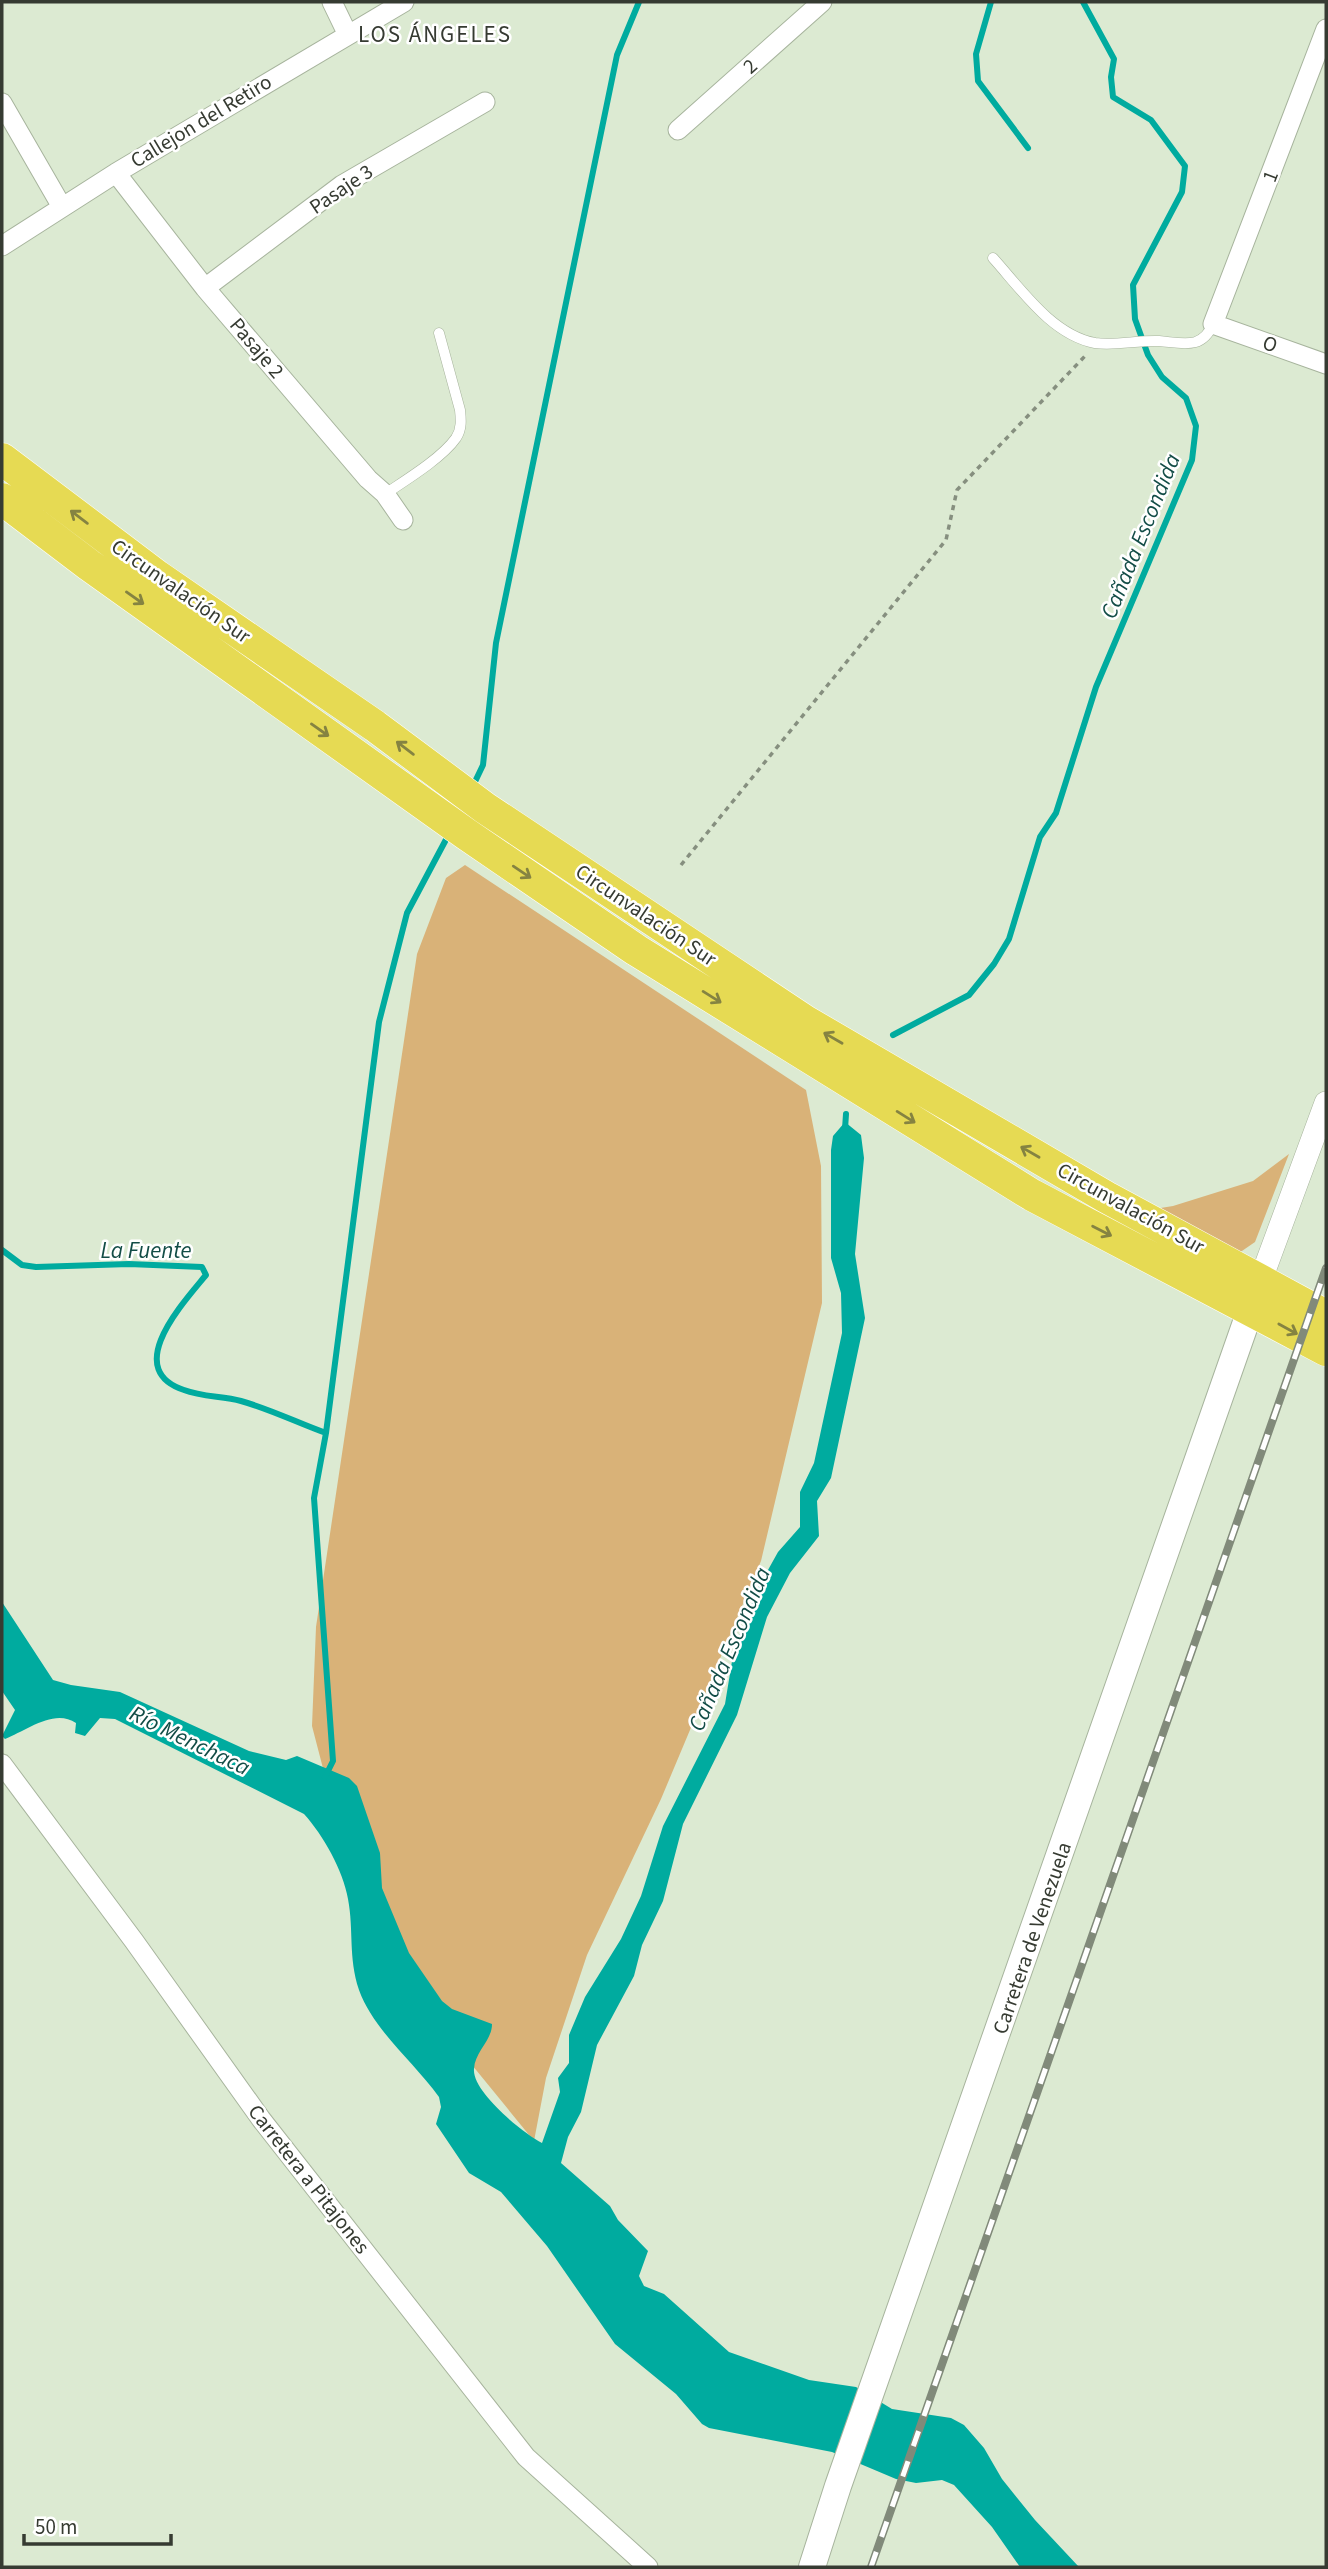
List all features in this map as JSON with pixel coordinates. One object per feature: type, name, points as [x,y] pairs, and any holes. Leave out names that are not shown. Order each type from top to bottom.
[{"type":"highway","name":"Circunvalación Sur","points":[[2,459],[157,576],[375,726],[485,808],[805,1021],[1106,1197],[1256,1294],[1326,1349]]},
{"type":"highway","name":"Circunvalación Sur","points":[[2,499],[89,565],[466,834],[636,950],[1032,1195],[1256,1294],[1326,1316]]},
{"type":"main road","name":"Carretera de Venezuela","points":[[812,2567],[838,2486],[1256,1294]]},
{"type":"street","points":[[331,2],[347,33]]},
{"type":"street","name":"Callejon del Retiro","points":[[2,246],[116,173],[347,33],[404,2]]},
{"type":"street","name":"2","points":[[678,130],[822,2]]},
{"type":"street","name":"1","points":[[1213,324],[1326,29]]},
{"type":"street","name":"Pasaje 3","points":[[205,288],[342,185],[485,102]]},
{"type":"street","points":[[2,103],[62,207]]},
{"type":"street","name":"Pasaje 2","points":[[116,173],[205,288],[368,479],[385,494],[403,520]]},
{"type":"street","name":"O","points":[[1213,324],[1326,364]]},
{"type":"street","points":[[1256,1294],[1326,1103]]},
{"type":"street","name":"Carretera a Pitajones","points":[[2,1764],[134,1941],[261,2119],[526,2457],[648,2567]]},
{"type":"lane","points":[[993,258],[1046,316],[1078,338],[1097,343],[1142,341],[1189,345],[1202,341],[1213,324]]},
{"type":"lane","points":[[385,494],[415,474],[457,437],[461,422],[460,410],[439,333]]},
{"type":"path","points":[[681,865],[946,540],[957,490],[1097,343]]},
{"type":"shaded area","points":[[465,865],[806,1090],[821,1166],[822,1303],[761,1561],[661,1799],[587,1955],[546,2078],[534,2141],[472,2065],[392,1930],[325,1776],[312,1726],[316,1627],[417,954],[446,878]]},
{"type":"shaded area","points":[[1289,1154],[1255,1242],[1239,1253],[1148,1210],[1173,1206],[1253,1181]]},
{"type":"water","name":"Río Menchaca","points":[[845,1122],[861,1135],[864,1158],[855,1254],[865,1318],[831,1478],[817,1501],[819,1536],[790,1573],[767,1617],[737,1715],[683,1824],[663,1901],[642,1945],[634,1976],[597,2045],[581,2112],[568,2137],[561,2163],[610,2206],[618,2220],[648,2251],[639,2276],[644,2286],[664,2294],[729,2352],[809,2380],[856,2387],[892,2409],[951,2418],[964,2425],[984,2448],[1002,2479],[1035,2520],[1079,2567],[1020,2567],[992,2527],[954,2485],[942,2480],[916,2483],[896,2479],[832,2452],[709,2428],[702,2424],[676,2394],[615,2344],[547,2246],[501,2192],[469,2173],[436,2124],[441,2107],[439,2097],[374,2019],[359,1990],[353,1966],[350,1911],[342,1876],[318,1832],[304,1814],[115,1719],[100,1718],[85,1736],[75,1733],[76,1723],[59,1718],[40,1722],[5,1739],[2,1736],[15,1710],[2,1691],[2,1602],[53,1680],[120,1692],[249,1751],[286,1760],[297,1756],[349,1778],[357,1786],[380,1853],[382,1888],[409,1953],[442,2001],[452,2009],[492,2024],[475,2063],[476,2078],[481,2089],[500,2111],[542,2143],[560,2092],[558,2078],[569,2063],[569,2035],[585,1997],[621,1939],[641,1896],[663,1826],[725,1704],[734,1649],[759,1586],[778,1552],[800,1527],[800,1492],[814,1463],[842,1333],[841,1293],[831,1258],[831,1150],[833,1136]]},
{"type":"waterway","points":[[472,788],[483,765],[496,643],[617,55],[639,2]]},
{"type":"waterway","name":"Cañada Escondida","points":[[991,2],[976,54],[978,81],[1028,148]]},
{"type":"waterway","name":"Cañada Escondida","points":[[893,1035],[969,995],[994,964],[1009,939],[1040,837],[1056,813],[1096,687],[1192,460],[1196,426],[1186,398],[1162,377],[1148,355],[1135,319],[1133,285],[1182,192],[1185,166],[1151,120],[1113,97],[1111,77],[1114,59],[1083,2]]},
{"type":"waterway","points":[[325,1777],[333,1761],[314,1498],[326,1433],[379,1022],[407,913],[450,832]]},
{"type":"waterway","name":"Cañada Escondida","points":[[845,1129],[846,1114]]},
{"type":"waterway","name":"La Fuente","points":[[2,1250],[22,1265],[36,1267],[129,1264],[202,1267],[206,1275],[173,1318],[157,1352],[158,1367],[166,1380],[191,1392],[252,1404],[326,1433]]},
{"type":"railway","points":[[871,2567],[1326,1268]]},
{"type":"district","name":"LOS ÁNGELES","points":[[435,34]]}]
